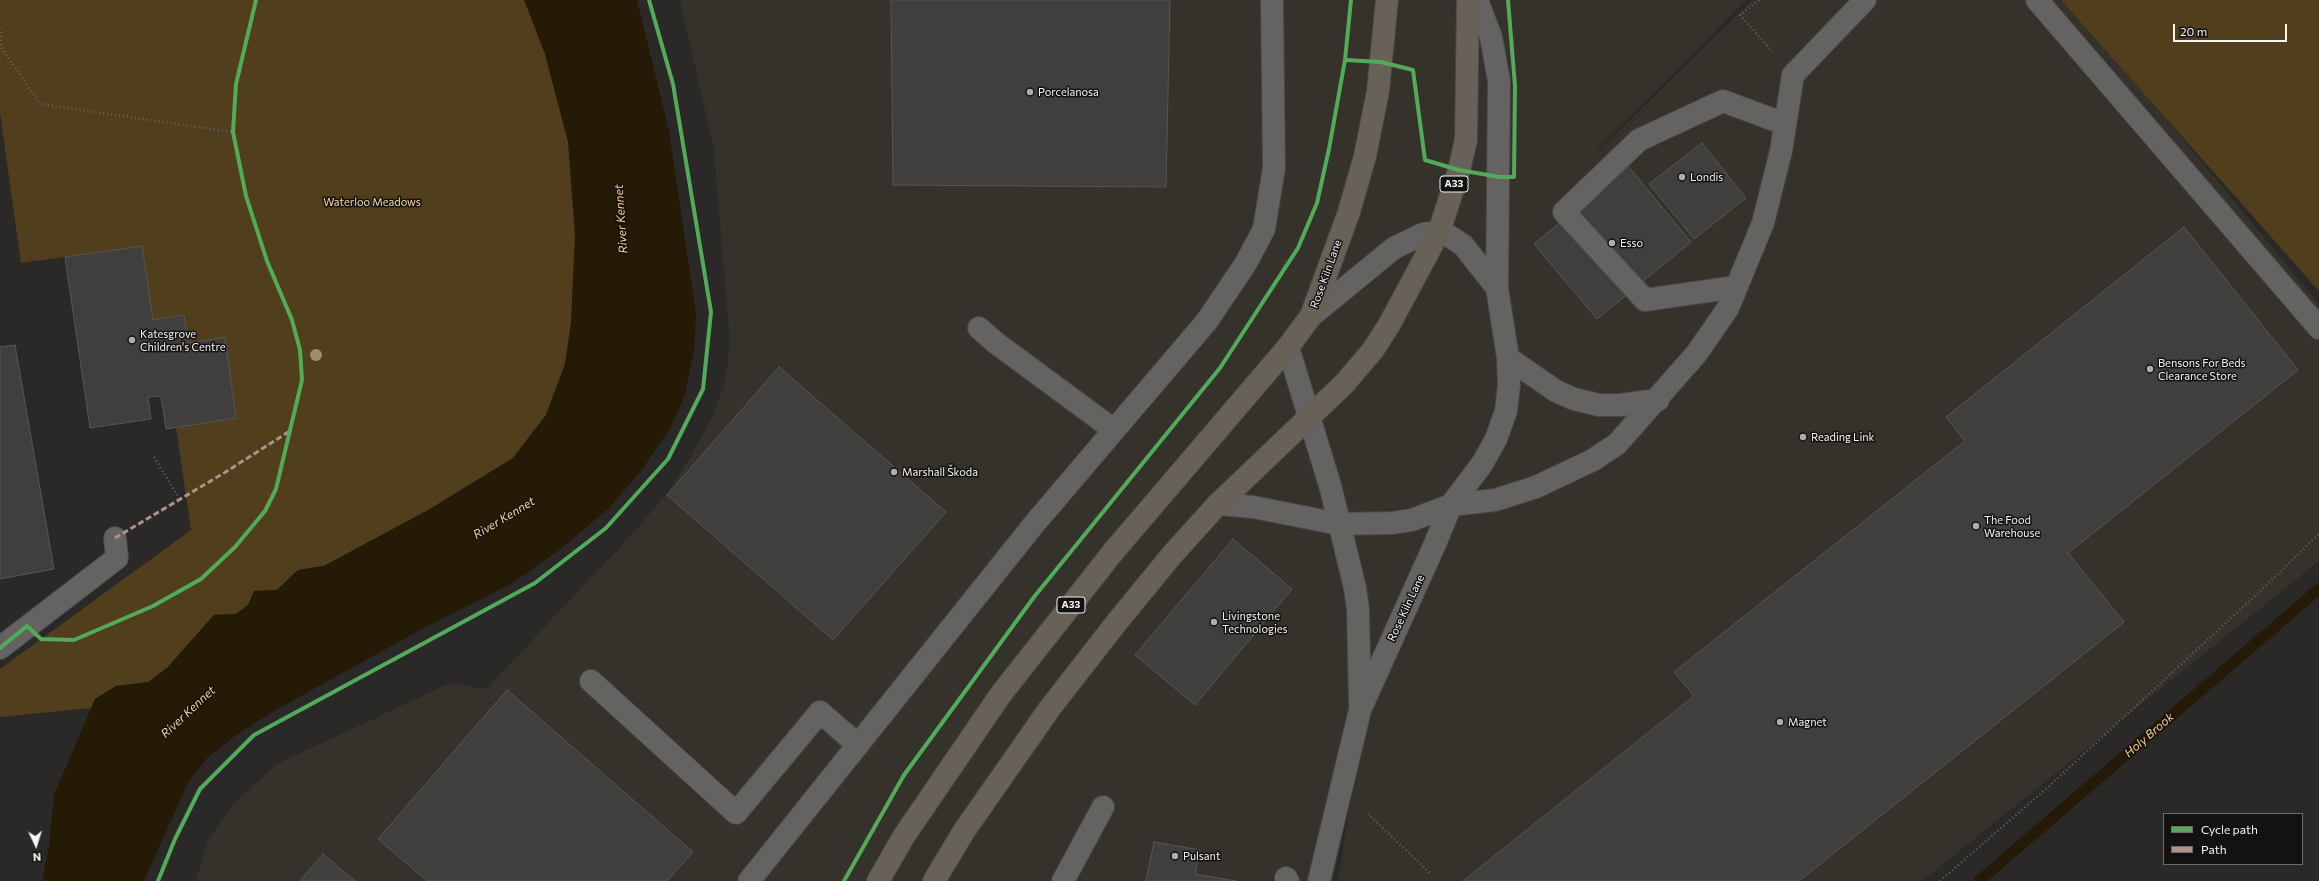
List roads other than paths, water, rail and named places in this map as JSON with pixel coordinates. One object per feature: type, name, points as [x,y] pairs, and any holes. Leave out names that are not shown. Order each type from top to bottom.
[{"type":"highway","name":"Rose Kiln Lane","points":[[1310,316],[1349,212],[1365,156],[1378,91],[1388,0]]},
{"type":"highway","name":"A33","points":[[934,881],[964,831],[1050,708],[1171,556],[1218,504],[1345,383],[1373,350],[1406,298],[1440,232],[1466,140],[1468,0]]},
{"type":"highway","name":"A33","points":[[878,881],[904,836],[1001,694],[1113,552],[1288,347],[1310,316]]},
{"type":"street","points":[[749,881],[1035,523],[1207,321],[1246,263],[1264,229],[1274,168],[1272,0]]},
{"type":"street","name":"Rose Kiln Lane","points":[[1320,881],[1360,710],[1435,544],[1450,505],[1482,464],[1496,439],[1506,411],[1509,385],[1508,358],[1497,288],[1499,81],[1491,37],[1477,0]]},
{"type":"street","points":[[1218,504],[1253,507],[1339,524],[1412,520],[1450,505],[1495,500],[1559,478],[1593,460],[1617,444],[1658,400],[1697,353],[1728,308],[1763,223],[1781,151],[1793,75],[1865,0]]},
{"type":"street","points":[[2038,0],[2319,328]]},
{"type":"street","points":[[1736,287],[1645,300],[1564,212],[1639,140],[1723,101],[1785,124]]},
{"type":"street","name":"Rose Kiln Lane","points":[[1310,316],[1394,248],[1423,234],[1440,232],[1463,245],[1497,288]]},
{"type":"street","points":[[979,328],[996,343],[1114,430]]},
{"type":"street","name":"Rose Kiln Lane","points":[[1288,347],[1331,489],[1358,609],[1360,710]]},
{"type":"street","points":[[1508,358],[1556,391],[1574,399],[1599,405],[1620,405],[1658,400]]},
{"type":"street","points":[[0,648],[117,558],[114,538]]},
{"type":"street","points":[[591,681],[736,813],[820,712],[858,745]]},
{"type":"street","points":[[1063,881],[1103,807]]},
{"type":"water","name":"River Kennet","points":[[524,0],[637,0],[669,131],[696,314],[694,351],[685,395],[670,428],[641,471],[609,508],[562,548],[514,582],[413,634],[274,711],[235,736],[207,758],[188,783],[144,881],[42,881],[49,846],[54,795],[95,699],[116,686],[148,682],[167,668],[214,615],[236,614],[248,605],[254,591],[277,590],[298,570],[324,566],[430,509],[513,458],[546,415],[565,364],[571,322],[575,235],[568,142],[545,54]]},
{"type":"waterway","name":"Holy Brook","points":[[1979,881],[2319,589]]},
{"type":"place","name":"Porcelanosa","points":[[1030,92]]},
{"type":"place","name":"Londis","points":[[1682,177]]},
{"type":"place","name":"Esso","points":[[1612,243]]},
{"type":"place","name":"Katesgrove Children's Centre","points":[[132,340]]},
{"type":"place","name":"Bensons For Beds Clearance Store","points":[[2150,369]]},
{"type":"place","name":"Reading Link","points":[[1803,437]]},
{"type":"place","name":"Marshall Škoda","points":[[894,472]]},
{"type":"place","name":"The Food Warehouse","points":[[1976,526]]},
{"type":"place","name":"Livingstone Technologies","points":[[1214,622]]},
{"type":"place","name":"Magnet","points":[[1780,722]]},
{"type":"place","name":"Pulsant","points":[[1175,856]]},
{"type":"park label","name":"Waterloo Meadows","points":[[372,202]]}]
